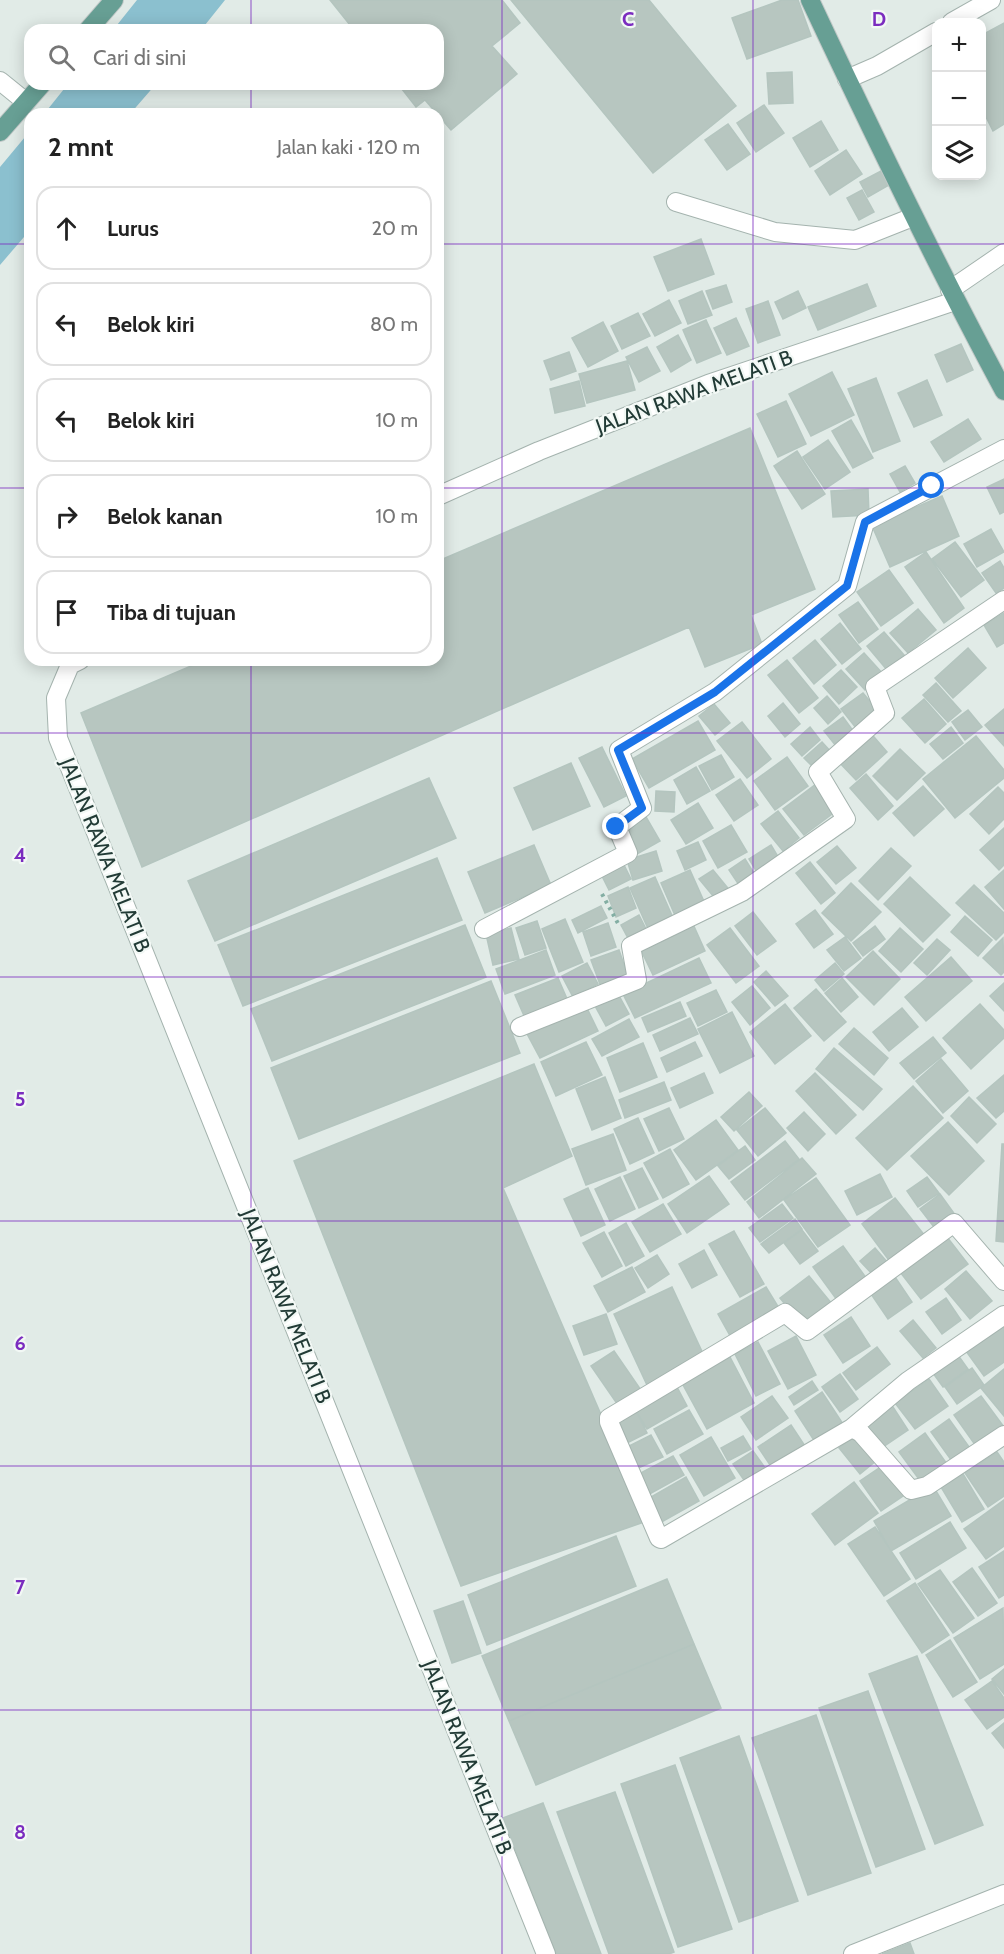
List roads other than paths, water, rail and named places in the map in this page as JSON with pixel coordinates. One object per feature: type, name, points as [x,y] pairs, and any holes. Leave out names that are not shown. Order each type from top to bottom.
[{"type":"main road","points":[[810,0],[913,217],[1004,391]]},
{"type":"main road","points":[[93,24],[111,1]]},
{"type":"main road","points":[[0,132],[37,90]]},
{"type":"street","points":[[959,18],[991,0]]},
{"type":"street","points":[[847,79],[877,66],[932,34]]},
{"type":"street","points":[[0,81],[26,102]]},
{"type":"street","points":[[676,202],[775,232],[855,240],[913,217]]},
{"type":"street","name":"JALAN RAWA MELATI B","points":[[444,493],[539,451],[708,384],[952,295],[1004,253]]},
{"type":"street","points":[[483,929],[628,853],[616,827],[642,808],[618,750],[715,692],[847,586],[865,522],[1004,449]]},
{"type":"street","points":[[520,1027],[637,980],[631,946],[742,892],[846,819],[818,772],[885,713],[875,687],[1004,600]]},
{"type":"street","name":"JALAN RAWA MELATI B","points":[[70,666],[56,698],[58,738],[546,1954]]},
{"type":"street","points":[[1004,1281],[954,1223],[807,1331],[785,1313],[609,1418],[659,1538],[661,1539],[852,1428],[908,1381],[1004,1316]]},
{"type":"street","points":[[852,1428],[861,1433],[911,1490],[927,1486],[1004,1435]]},
{"type":"street","points":[[853,1954],[1004,1894]]},
{"type":"water","points":[[137,0],[225,0],[206,24],[118,24]]},
{"type":"water","points":[[63,90],[151,90],[135,108],[49,108]]},
{"type":"water","points":[[24,138],[24,237],[0,265],[0,167]]}]
